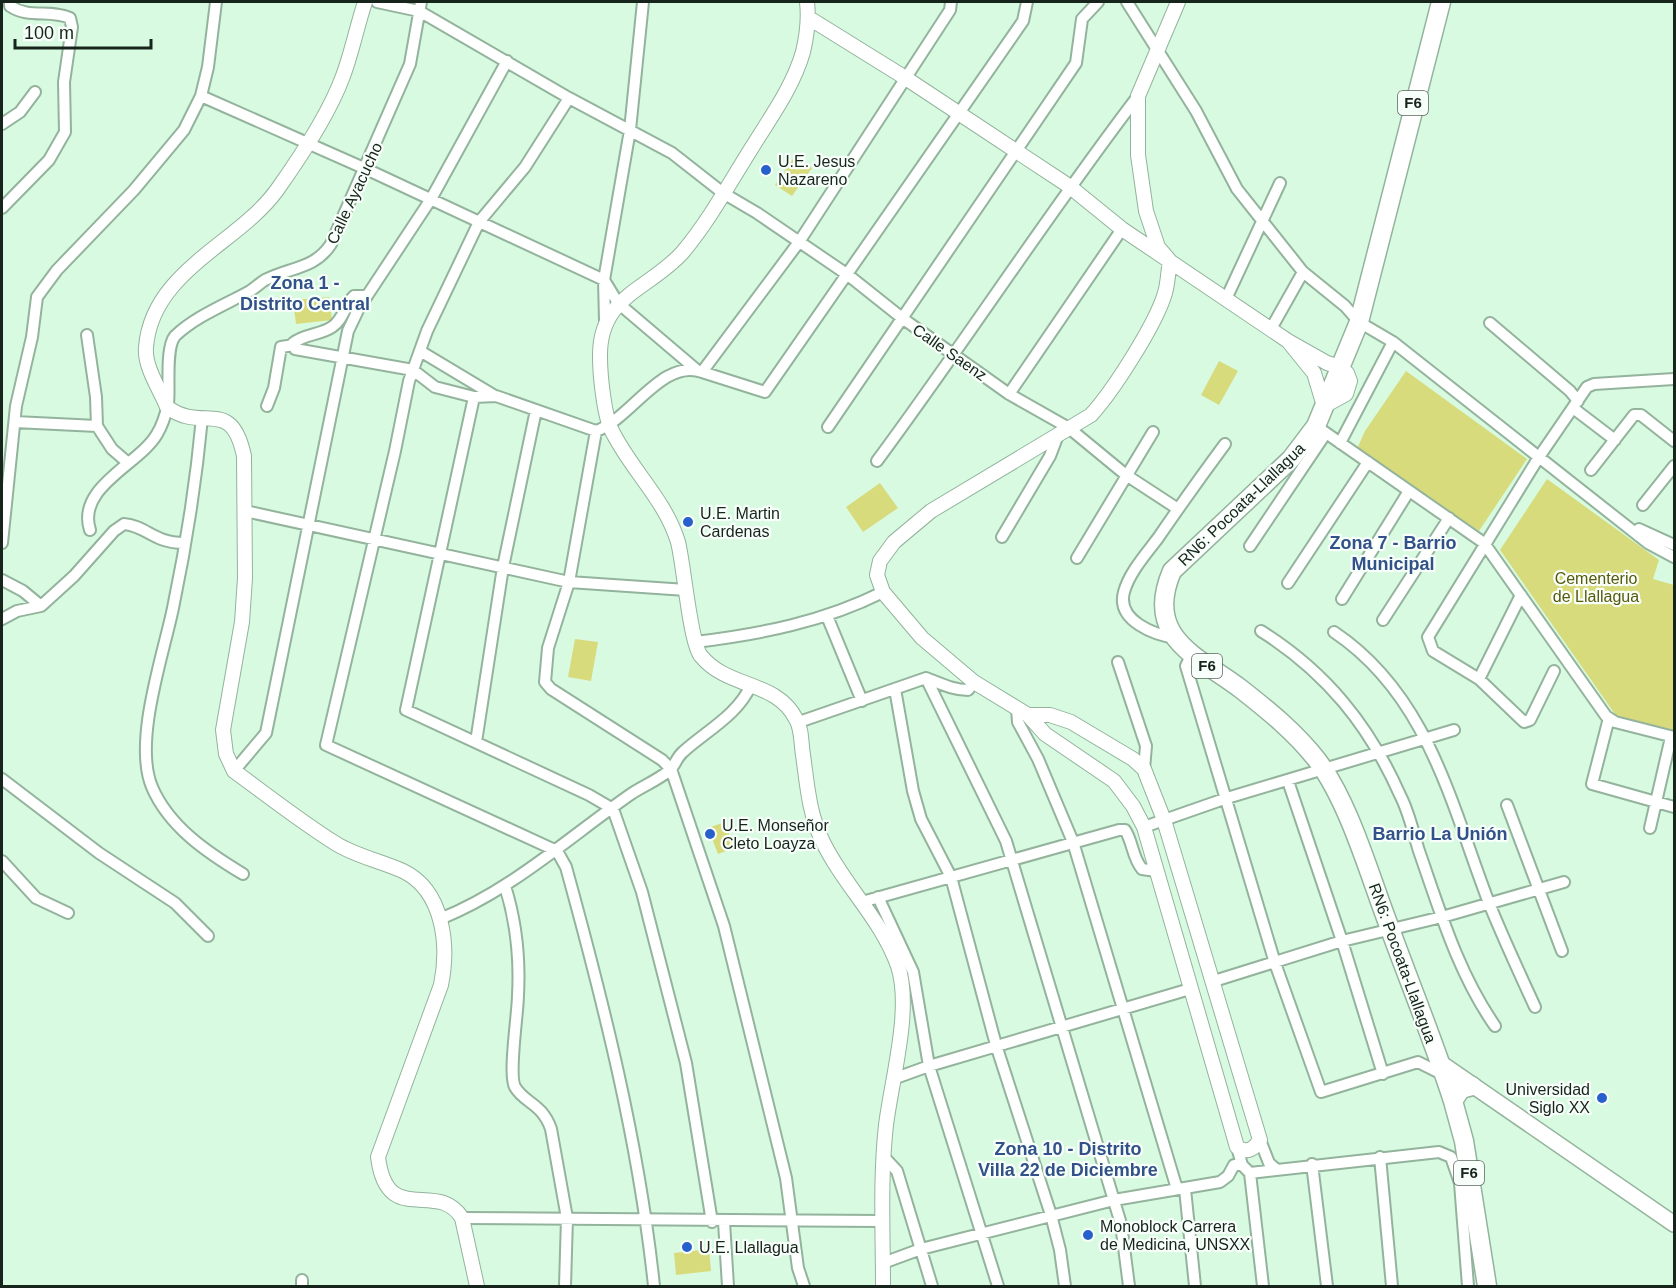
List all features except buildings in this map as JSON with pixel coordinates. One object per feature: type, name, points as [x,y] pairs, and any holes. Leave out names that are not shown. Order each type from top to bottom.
[{"type":"highway","name":"RN6: Pocoata-Llallagua","points":[[1441,2],[1359,322],[1327,393],[1321,430],[1172,571],[1168,581],[1166,611],[1176,638],[1191,656],[1238,687],[1289,728],[1324,770],[1358,843],[1453,1101],[1464,1141],[1486,1287]]},
{"type":"highway","points":[[1453,1101],[1461,1089],[1472,1086]]},
{"type":"main road","points":[[1441,1069],[1472,1086],[1674,1224]]},
{"type":"street","points":[[2,208],[49,160],[65,132],[64,82],[72,27],[70,18],[63,15],[19,12],[10,6],[10,2]]},
{"type":"street","points":[[2,543],[16,406],[32,337],[37,297],[57,270],[134,190],[184,130],[201,96],[216,2]]},
{"type":"street","points":[[364,2],[343,78],[308,143],[261,209],[180,277],[162,301],[146,348],[152,374],[167,407],[174,412],[223,420],[232,425],[240,437],[244,456],[242,622],[223,730],[226,754],[234,771],[338,845],[405,872],[421,886],[440,919],[446,961],[441,985],[378,1157],[380,1174],[388,1191],[406,1200],[446,1203],[456,1209],[462,1218],[477,1287]]},
{"type":"street","name":"Calle Saenz","points":[[377,2],[420,6],[569,99],[672,153],[723,193],[848,275],[902,318],[1126,475],[1179,509]]},
{"type":"street","points":[[643,2],[630,130],[604,280],[605,321],[600,358],[602,429],[569,582],[548,648],[545,682],[551,689],[662,760],[671,769],[724,926],[786,1178],[791,1220],[804,1287]]},
{"type":"street","points":[[605,321],[618,303],[679,256],[705,224],[791,83],[803,53],[809,18],[807,2]]},
{"type":"street","points":[[700,372],[799,242],[904,77],[950,10],[951,2]]},
{"type":"street","points":[[602,429],[667,376],[684,370],[700,372],[765,392],[1023,21],[1027,2]]},
{"type":"street","points":[[828,427],[1076,63],[1082,19],[1098,2]]},
{"type":"street","points":[[1126,2],[1157,46],[1237,189],[1304,272],[1345,306],[1359,322],[1393,342],[1648,543],[1674,557]]},
{"type":"street","points":[[877,461],[955,355],[1069,186],[1138,96],[1157,46],[1176,7],[1187,2]]},
{"type":"street","name":"Calle Ayacucho","points":[[167,407],[169,355],[174,338],[212,310],[265,280],[309,265],[323,257],[366,169],[410,64],[420,6]]},
{"type":"street","points":[[809,18],[904,77],[1069,186],[1122,229],[1272,327],[1288,340],[1327,393]]},
{"type":"street","points":[[234,771],[266,734],[348,331],[367,296],[431,199],[507,61]]},
{"type":"street","points":[[2,124],[20,112],[35,92]]},
{"type":"street","points":[[201,96],[366,169],[604,280],[618,303],[700,372]]},
{"type":"street","points":[[1138,96],[1138,154],[1146,211],[1158,247],[1170,261],[1166,292],[1153,321],[1105,400],[1091,415],[932,511],[894,542],[880,561],[878,574],[883,592],[922,638],[974,682],[1022,712],[1045,734],[1114,781],[1133,806],[1144,827],[1237,1147],[1246,1169],[1263,1287]]},
{"type":"street","points":[[569,99],[525,167],[479,222],[420,351],[413,370],[326,745],[557,851],[566,867],[607,1017],[647,1220],[654,1287]]},
{"type":"street","points":[[1226,299],[1280,183]]},
{"type":"street","points":[[1010,394],[1122,229]]},
{"type":"street","points":[[1272,327],[1304,272]]},
{"type":"street","points":[[294,345],[293,343],[301,337],[333,327],[346,304],[354,296],[367,296]]},
{"type":"street","points":[[1490,322],[1570,392],[1575,405],[1615,440]]},
{"type":"street","points":[[87,335],[96,397],[97,426],[112,449],[127,462]]},
{"type":"street","points":[[1288,340],[1340,364]]},
{"type":"street","points":[[1340,442],[1393,342]]},
{"type":"street","points":[[294,345],[295,349],[302,351],[344,356],[413,370],[435,387],[474,397],[496,396]]},
{"type":"street","points":[[267,406],[281,347],[294,345]]},
{"type":"street","points":[[420,351],[496,396],[602,429],[667,513],[678,543],[698,653],[711,667],[728,677],[775,693],[786,703],[798,722],[816,823],[835,863],[888,942],[904,990],[904,1012],[884,1157],[883,1287]]},
{"type":"street","points":[[1554,671],[1530,720],[1524,722],[1479,679],[1432,651],[1428,637],[1539,456],[1587,387],[1594,384],[1674,379]]},
{"type":"street","points":[[474,397],[406,710],[589,795],[613,810],[642,892],[686,1063],[712,1222]]},
{"type":"street","points":[[90,530],[87,521],[92,503],[106,482],[146,448],[157,434],[167,407]]},
{"type":"street","points":[[476,742],[502,567],[536,410]]},
{"type":"street","points":[[1591,470],[1634,415],[1641,415],[1674,441]]},
{"type":"street","points":[[202,418],[198,466],[173,609],[152,700],[144,757],[152,788],[163,806],[206,852],[243,874]]},
{"type":"street","points":[[15,422],[97,426]]},
{"type":"street","points":[[1250,546],[1321,430],[1449,518],[1484,543],[1610,718],[1673,737],[1650,828]]},
{"type":"street","points":[[1002,537],[1064,431]]},
{"type":"street","points":[[1077,558],[1153,432]]},
{"type":"street","points":[[1176,638],[1158,636],[1133,621],[1125,609],[1123,594],[1134,571],[1225,444]]},
{"type":"street","points":[[1288,583],[1368,462]]},
{"type":"street","points":[[1643,505],[1674,466]]},
{"type":"street","points":[[1342,599],[1409,491]]},
{"type":"street","points":[[245,511],[441,552],[569,582],[687,590]]},
{"type":"street","points":[[1383,620],[1449,518]]},
{"type":"street","points":[[1620,520],[1674,544]]},
{"type":"street","points":[[2,619],[17,611],[41,606],[74,576],[114,531],[124,524],[136,525],[148,535],[166,543],[184,543]]},
{"type":"street","points":[[2,580],[23,591],[41,606]]},
{"type":"street","points":[[695,642],[738,638],[826,616],[883,592]]},
{"type":"street","points":[[1479,679],[1521,595]]},
{"type":"street","points":[[826,616],[862,701]]},
{"type":"street","points":[[1261,631],[1294,652],[1329,685],[1351,709],[1378,753],[1401,796],[1442,918],[1464,975],[1495,1026]]},
{"type":"street","points":[[1334,632],[1347,641],[1383,677],[1427,738],[1489,903],[1535,1007]]},
{"type":"street","points":[[1191,656],[1186,666],[1275,963],[1321,1092],[1418,1062],[1441,1069]]},
{"type":"street","points":[[1119,662],[1146,746],[1144,769]]},
{"type":"street","points":[[798,722],[926,678],[962,690],[968,690],[974,682]]},
{"type":"street","points":[[926,678],[1006,841],[1121,1224],[1129,1287]]},
{"type":"street","points":[[440,919],[505,886],[613,810],[629,795],[671,769],[681,753],[716,728],[747,693],[751,685]]},
{"type":"street","points":[[895,689],[918,810],[951,876],[996,1046],[1051,1215],[1060,1250],[1065,1287]]},
{"type":"street","points":[[1022,712],[1071,722],[1133,759],[1144,769],[1164,820],[1260,1140],[1269,1163],[1276,1169]]},
{"type":"street","points":[[1022,712],[1018,722],[1038,759],[1073,842],[1120,1008],[1181,1189],[1195,1287]]},
{"type":"street","points":[[1610,718],[1592,784],[1656,804],[1674,807]]},
{"type":"street","points":[[1144,827],[1227,798],[1454,730]]},
{"type":"street","points":[[2,779],[99,853],[175,903],[208,936]]},
{"type":"street","points":[[1288,781],[1342,941],[1383,1074]]},
{"type":"street","points":[[1507,805],[1562,951]]},
{"type":"street","points":[[862,902],[1073,842],[1125,830],[1137,863],[1147,872],[1156,871]]},
{"type":"street","points":[[2,861],[36,898],[68,913]]},
{"type":"street","points":[[1214,981],[1342,941],[1389,928],[1442,918],[1564,882]]},
{"type":"street","points":[[505,886],[511,906],[518,951],[518,995],[513,1072],[515,1087],[547,1117],[567,1218],[565,1287]]},
{"type":"street","points":[[878,897],[913,972],[929,1066],[998,1287]]},
{"type":"street","points":[[893,1079],[1120,1008],[1190,989]]},
{"type":"street","points":[[1237,1147],[1242,1151],[1250,1150],[1260,1140]]},
{"type":"street","points":[[883,1263],[921,1249],[1051,1215],[1114,1200],[1220,1182],[1228,1176],[1233,1165],[1246,1169],[1276,1169],[1439,1152],[1451,1157],[1460,1183],[1468,1287]]},
{"type":"street","points":[[884,1157],[897,1171],[932,1287]]},
{"type":"street","points":[[1380,1157],[1392,1287]]},
{"type":"street","points":[[1312,1164],[1327,1287]]},
{"type":"street","points":[[462,1218],[712,1222],[882,1221]]},
{"type":"street","points":[[724,1222],[728,1287]]},
{"type":"green space","points":[[795,156],[812,168],[792,196],[775,185]]},
{"type":"green space","points":[[329,297],[332,320],[296,324],[293,300]]},
{"type":"green space","points":[[1219,361],[1238,371],[1219,405],[1201,395]]},
{"type":"green space","points":[[1406,371],[1527,459],[1479,531],[1357,449],[1365,431]]},
{"type":"green space","name":"Cementerio de Llallagua","points":[[1547,479],[1659,560],[1653,579],[1674,585],[1674,732],[1617,717],[1500,550]]},
{"type":"green space","points":[[880,483],[898,508],[863,532],[846,507]]},
{"type":"green space","points":[[575,639],[598,642],[591,681],[568,677]]},
{"type":"green space","points":[[725,822],[734,848],[718,854],[708,828]]},
{"type":"green space","points":[[709,1249],[711,1271],[676,1275],[674,1253]]},
{"type":"place","name":"U.E. Jesus Nazareno","points":[[766,170]]},
{"type":"place","name":"U.E. Martin Cardenas","points":[[688,522]]},
{"type":"place","name":"U.E. Monseñor Cleto Loayza","points":[[710,834]]},
{"type":"place","name":"Universidad Siglo XX","points":[[1602,1098]]},
{"type":"place","name":"Monoblock Carrera de Medicina, UNSXX","points":[[1088,1235]]},
{"type":"place","name":"U.E. Llallagua","points":[[687,1247]]},
{"type":"district","name":"Zona 1 - Distrito Central","points":[[305,293]]},
{"type":"district","name":"Zona 7 - Barrio Municipal","points":[[1393,553]]},
{"type":"district","name":"Barrio La Unión","points":[[1440,834]]},
{"type":"district","name":"Zona 10 - Distrito Villa 22 de Diciembre","points":[[1068,1159]]}]
